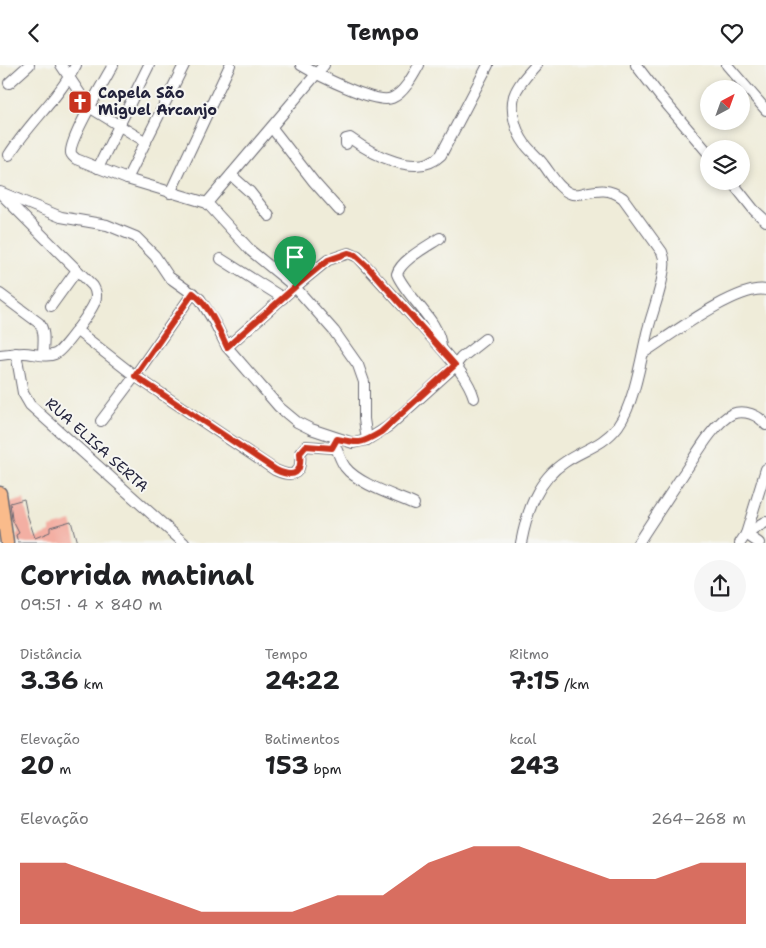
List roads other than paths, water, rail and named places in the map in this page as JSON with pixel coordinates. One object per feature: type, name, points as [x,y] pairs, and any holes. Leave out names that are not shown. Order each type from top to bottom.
[{"type":"main road","points":[[0,493],[8,543]]},
{"type":"street","points":[[9,83],[28,65]]},
{"type":"street","points":[[61,65],[89,107],[146,142]]},
{"type":"street","points":[[9,155],[22,136],[48,107],[76,65]]},
{"type":"street","points":[[113,65],[89,107],[72,144],[71,153],[76,159],[127,179],[207,203],[251,251],[295,287],[334,331],[358,365],[364,382],[364,419],[367,440]]},
{"type":"street","points":[[98,167],[149,65]]},
{"type":"street","points":[[127,179],[184,65]]},
{"type":"street","points":[[170,193],[230,65]]},
{"type":"street","points":[[301,65],[317,74],[367,95],[388,99],[393,98],[402,89],[419,65]]},
{"type":"street","points":[[207,203],[324,65]]},
{"type":"street","points":[[346,145],[346,139],[350,138],[383,158],[417,165],[431,162],[441,155],[488,65]]},
{"type":"street","points":[[521,543],[525,521],[533,499],[546,480],[565,461],[599,445],[618,427],[628,405],[643,353],[663,276],[664,257],[646,227],[616,192],[607,190],[578,195],[572,194],[556,182],[542,161],[525,145],[517,132],[514,115],[514,97],[523,79],[536,65]]},
{"type":"street","points":[[636,65],[700,143]]},
{"type":"street","points":[[726,65],[766,110]]},
{"type":"street","points":[[272,128],[314,183],[339,209]]},
{"type":"street","points":[[232,175],[250,192],[269,216]]},
{"type":"street","points":[[738,190],[754,210],[766,221]]},
{"type":"street","points":[[0,193],[93,286],[96,295],[96,301],[91,310],[65,346],[55,355],[16,353],[0,355]]},
{"type":"street","points":[[0,193],[61,217],[107,225],[136,237],[155,256],[169,277],[200,299],[227,347],[287,414],[336,442],[353,443],[367,440],[389,427],[461,358],[485,339]]},
{"type":"street","points":[[440,237],[398,269],[397,274],[428,317],[440,340],[441,348]]},
{"type":"street","points":[[227,347],[295,287],[333,258],[343,254],[353,254],[367,266],[441,348],[472,391],[474,399]]},
{"type":"street","points":[[221,259],[283,298]]},
{"type":"street","points":[[51,306],[77,270]]},
{"type":"street","points":[[643,353],[689,322],[741,293],[753,289],[766,290]]},
{"type":"street","points":[[100,421],[135,376],[193,293]]},
{"type":"street","points":[[0,294],[42,327],[44,332],[43,355]]},
{"type":"street","points":[[76,330],[135,376],[284,474],[294,474],[299,470],[301,464],[300,453],[306,446],[330,448],[336,442]]},
{"type":"street","name":"RUA ELISA SERTA","points":[[16,353],[23,393],[30,405],[184,543]]},
{"type":"street","points":[[638,543],[700,449],[725,419],[733,414],[749,414],[757,416],[766,425]]},
{"type":"street","points":[[336,442],[342,463],[355,476],[414,504]]},
{"type":"street","points":[[743,538],[764,484],[766,469]]},
{"type":"street","points":[[743,538],[766,522]]},
{"type":"street","points":[[743,538],[759,543]]},
{"type":"place","name":"Capela São Miguel Arcanjo","points":[[80,102]]}]
